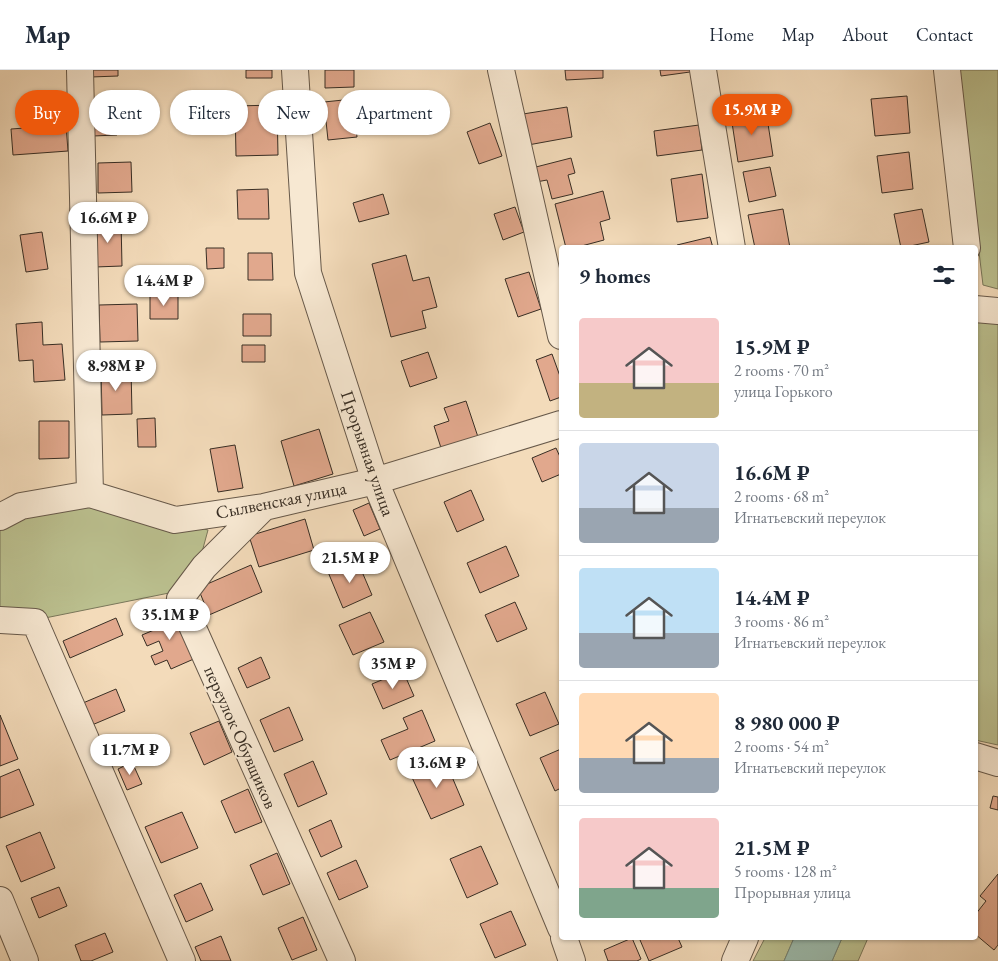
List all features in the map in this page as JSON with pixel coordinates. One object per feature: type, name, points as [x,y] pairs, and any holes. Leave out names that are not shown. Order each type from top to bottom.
[{"type":"street","points":[[80,70],[90,494]]},
{"type":"street","name":"Прорывная улица","points":[[295,70],[308,272],[375,481],[559,923]]},
{"type":"street","points":[[501,70],[559,327]]},
{"type":"street","points":[[703,70],[732,245]]},
{"type":"street","points":[[947,70],[967,245]]},
{"type":"street","points":[[978,310],[998,311]]},
{"type":"street","name":"Сылвенская улица","points":[[0,517],[21,506],[90,494],[175,520],[264,507],[375,481],[559,425]]},
{"type":"street","name":"переулок Обувщиков","points":[[264,507],[204,567],[180,599],[342,961]]},
{"type":"street","points":[[0,620],[35,622],[182,961]]},
{"type":"street","points":[[978,757],[998,763]]},
{"type":"street","points":[[0,900],[25,961]]},
{"type":"street","points":[[565,940],[572,961]]},
{"type":"street","points":[[735,961],[744,940]]},
{"type":"green space","points":[[957,70],[998,70],[998,289],[983,285]]},
{"type":"green space","points":[[978,319],[998,319],[998,745],[978,741]]},
{"type":"green space","points":[[96,502],[208,530],[202,552],[174,592],[40,619],[0,612],[0,526],[21,516]]},
{"type":"green space","points":[[764,940],[793,940],[784,961],[753,961]]},
{"type":"green space","points":[[841,940],[867,940],[858,961],[832,961]]},
{"type":"shaded area","points":[[793,940],[841,940],[832,961],[784,961]]},
{"type":"building","points":[[91,70],[118,70],[118,76],[91,77]]},
{"type":"building","points":[[246,70],[272,70],[272,78],[246,78]]},
{"type":"building","points":[[325,70],[354,70],[354,87],[325,88]]},
{"type":"building","points":[[565,70],[603,70],[603,78],[566,80]]},
{"type":"building","points":[[660,70],[690,70],[690,72],[661,76]]},
{"type":"building","points":[[907,96],[910,133],[875,136],[871,99]]},
{"type":"building","points":[[338,101],[338,135],[357,135],[357,137],[328,140],[328,102]]},
{"type":"building","points":[[258,105],[258,135],[278,135],[278,155],[236,156],[236,135],[248,135],[248,106]]},
{"type":"building","points":[[567,107],[572,137],[528,145],[523,114]]},
{"type":"building","points":[[766,111],[773,156],[738,162],[731,116]]},
{"type":"building","points":[[490,123],[502,156],[479,164],[467,132]]},
{"type":"building","points":[[699,125],[702,150],[657,156],[654,131]]},
{"type":"building","points":[[11,129],[15,129],[15,135],[67,135],[68,151],[13,155]]},
{"type":"building","points":[[909,152],[913,189],[882,193],[877,156]]},
{"type":"building","points":[[571,158],[575,173],[568,175],[573,194],[552,199],[547,180],[536,182],[532,168]]},
{"type":"building","points":[[131,162],[132,192],[98,193],[98,163]]},
{"type":"building","points":[[770,167],[776,196],[749,202],[743,172]]},
{"type":"building","points":[[702,174],[708,218],[677,222],[671,179]]},
{"type":"building","points":[[268,189],[269,219],[238,219],[237,190]]},
{"type":"building","points":[[603,191],[610,219],[600,222],[604,240],[585,245],[565,245],[555,204]]},
{"type":"building","points":[[383,194],[389,214],[359,222],[353,203]]},
{"type":"building","points":[[515,207],[524,232],[503,240],[494,214]]},
{"type":"building","points":[[783,209],[789,245],[754,245],[748,215]]},
{"type":"building","points":[[922,209],[929,242],[915,245],[900,245],[894,214]]},
{"type":"building","points":[[94,221],[121,221],[122,266],[95,267]]},
{"type":"building","points":[[42,232],[48,269],[26,272],[20,235]]},
{"type":"building","points":[[710,237],[712,245],[677,245]]},
{"type":"building","points":[[206,248],[224,248],[224,268],[207,269]]},
{"type":"building","points":[[248,253],[272,253],[273,280],[248,280]]},
{"type":"building","points":[[406,255],[413,281],[429,277],[437,307],[422,311],[426,328],[391,337],[372,264]]},
{"type":"building","points":[[529,272],[541,309],[518,317],[505,279]]},
{"type":"building","points":[[178,295],[178,319],[150,319],[150,296]]},
{"type":"building","points":[[137,304],[138,341],[100,342],[99,305]]},
{"type":"building","points":[[243,314],[271,314],[271,336],[243,336]]},
{"type":"building","points":[[42,322],[43,345],[62,344],[65,380],[34,382],[33,360],[19,361],[16,324]]},
{"type":"building","points":[[242,345],[265,345],[265,362],[242,362]]},
{"type":"building","points":[[428,352],[437,378],[410,387],[401,361]]},
{"type":"building","points":[[552,354],[559,373],[559,398],[550,401],[536,360]]},
{"type":"building","points":[[131,368],[132,414],[102,415],[101,369]]},
{"type":"building","points":[[466,401],[479,440],[442,451],[434,426],[449,421],[444,408]]},
{"type":"building","points":[[155,418],[156,447],[138,447],[137,419]]},
{"type":"building","points":[[39,421],[69,421],[69,458],[39,459]]},
{"type":"building","points":[[319,429],[333,474],[294,486],[281,441]]},
{"type":"building","points":[[235,445],[243,488],[218,492],[210,449]]},
{"type":"building","points":[[556,448],[559,455],[559,475],[542,482],[532,458]]},
{"type":"building","points":[[471,490],[484,520],[457,532],[444,502]]},
{"type":"building","points":[[369,503],[380,529],[364,536],[353,510]]},
{"type":"building","points":[[305,519],[314,550],[259,567],[249,536]]},
{"type":"building","points":[[506,546],[519,576],[480,593],[467,563]]},
{"type":"building","points":[[357,560],[372,595],[343,608],[328,572]]},
{"type":"building","points":[[251,565],[262,592],[209,615],[198,588]]},
{"type":"building","points":[[515,602],[527,629],[497,642],[485,615]]},
{"type":"building","points":[[175,611],[196,658],[171,669],[167,660],[155,665],[151,656],[163,651],[159,641],[147,646],[142,635],[154,630],[151,621]]},
{"type":"building","points":[[370,612],[384,642],[353,655],[339,625]]},
{"type":"building","points":[[116,618],[123,635],[70,658],[63,641]]},
{"type":"building","points":[[261,657],[270,678],[247,688],[238,668]]},
{"type":"building","points":[[403,671],[414,696],[383,709],[372,684]]},
{"type":"building","points":[[116,689],[125,711],[92,725],[83,703]]},
{"type":"building","points":[[545,692],[559,724],[530,736],[516,704]]},
{"type":"building","points":[[289,707],[303,740],[274,752],[260,720]]},
{"type":"building","points":[[422,710],[435,741],[390,760],[381,740],[408,729],[403,718]]},
{"type":"building","points":[[0,715],[18,759],[0,766]]},
{"type":"building","points":[[219,721],[232,752],[204,765],[190,733]]},
{"type":"building","points":[[559,750],[559,789],[555,791],[540,758]]},
{"type":"building","points":[[444,758],[464,805],[431,819],[410,773]]},
{"type":"building","points":[[313,761],[327,794],[298,807],[284,774]]},
{"type":"building","points":[[132,762],[142,784],[127,790],[118,769]]},
{"type":"building","points":[[19,769],[34,805],[0,818],[0,777]]},
{"type":"building","points":[[248,789],[262,822],[235,833],[221,801]]},
{"type":"building","points":[[993,796],[998,797],[998,810],[990,808]]},
{"type":"building","points":[[182,812],[198,848],[161,863],[145,827]]},
{"type":"building","points":[[331,820],[342,847],[321,857],[309,830]]},
{"type":"building","points":[[40,832],[55,868],[21,882],[6,846]]},
{"type":"building","points":[[481,846],[498,884],[467,898],[450,859]]},
{"type":"building","points":[[277,853],[290,884],[263,895],[250,865]]},
{"type":"building","points":[[356,860],[368,887],[339,900],[327,873]]},
{"type":"building","points":[[998,874],[998,945],[994,950],[978,937],[978,911],[986,901],[980,896]]},
{"type":"building","points":[[201,883],[213,910],[186,922],[174,895]]},
{"type":"building","points":[[59,887],[67,906],[39,918],[31,898]]},
{"type":"building","points":[[511,911],[526,945],[495,958],[480,924]]},
{"type":"building","points":[[303,917],[317,950],[292,960],[278,928]]},
{"type":"building","points":[[105,933],[113,952],[91,961],[81,961],[75,945]]},
{"type":"building","points":[[221,936],[231,961],[201,961],[195,947]]},
{"type":"building","points":[[627,940],[633,940],[641,959],[637,961],[608,961],[604,950]]},
{"type":"building","points":[[640,940],[679,940],[682,947],[649,961]]}]
